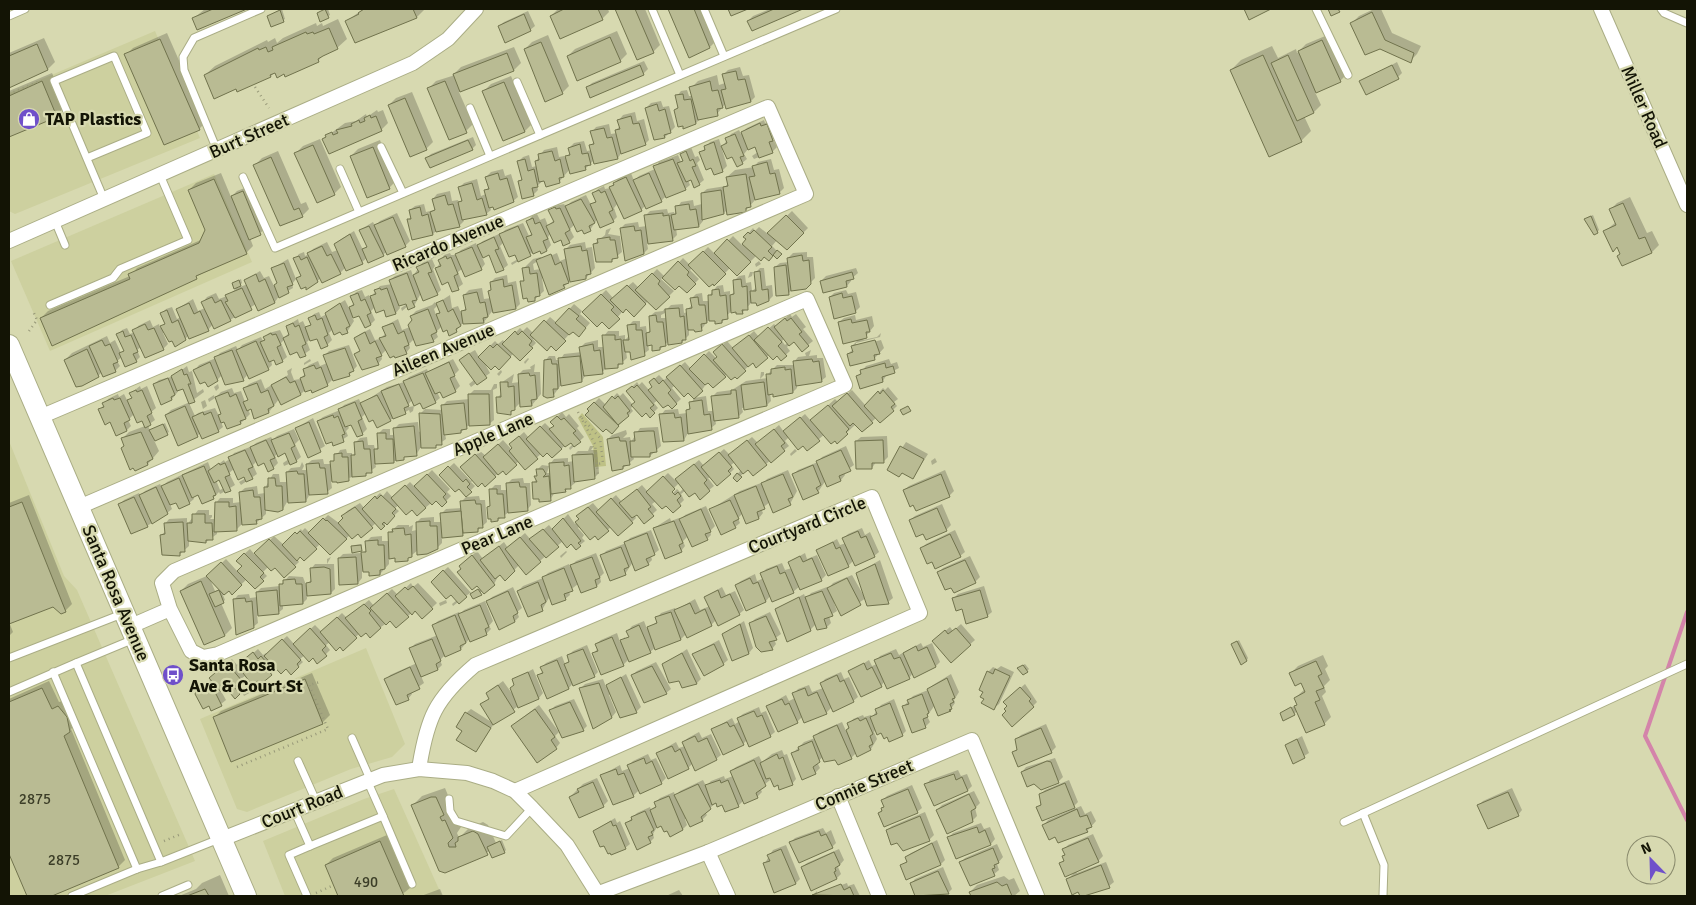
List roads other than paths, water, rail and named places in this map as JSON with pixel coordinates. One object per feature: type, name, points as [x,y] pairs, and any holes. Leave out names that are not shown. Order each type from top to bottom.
[{"type":"main road","name":"Santa Rosa Avenue","points":[[9,345],[246,896]]},
{"type":"street","name":"Burt Street","points":[[9,241],[413,63],[448,39],[476,9]]},
{"type":"street","name":"Miller Road","points":[[1601,9],[1687,205]]},
{"type":"street","name":"Ricardo Avenue","points":[[40,417],[768,106],[806,194]]},
{"type":"street","name":"Aileen Avenue","points":[[79,506],[806,194]]},
{"type":"street","name":"Apple Lane","points":[[170,610],[162,583],[174,571],[807,299],[845,385]]},
{"type":"street","name":"Pear Lane","points":[[170,610],[191,651],[202,657],[218,654],[845,385]]},
{"type":"street","name":"Courtyard Circle","points":[[418,770],[424,738],[436,707],[450,686],[475,665],[872,497],[920,613],[514,791]]},
{"type":"street","points":[[130,626],[170,610]]},
{"type":"street","name":"Connie Street","points":[[599,895],[708,852],[972,740],[1037,896]]},
{"type":"street","points":[[418,770],[467,773],[493,781],[514,791],[567,845],[599,895]]},
{"type":"street","name":"Court Road","points":[[222,839],[368,779],[383,774],[418,770]]},
{"type":"street","points":[[838,796],[880,896]]},
{"type":"street","points":[[708,852],[728,896]]},
{"type":"lane","points":[[9,16],[25,9]]},
{"type":"lane","points":[[217,150],[184,70],[183,58],[194,38],[261,9]]},
{"type":"lane","points":[[652,9],[680,75]]},
{"type":"lane","points":[[704,9],[724,56]]},
{"type":"lane","points":[[243,177],[275,248],[833,9]]},
{"type":"lane","points":[[1316,9],[1348,75]]},
{"type":"lane","points":[[1661,9],[1664,13],[1687,23]]},
{"type":"lane","points":[[87,158],[147,133],[114,56],[54,81],[104,199]]},
{"type":"lane","points":[[517,82],[540,135]]},
{"type":"lane","points":[[470,108],[490,156]]},
{"type":"lane","points":[[381,147],[402,193]]},
{"type":"lane","points":[[340,169],[359,212]]},
{"type":"lane","points":[[50,305],[114,278],[120,269],[188,240],[160,175]]},
{"type":"lane","points":[[55,221],[64,245]]},
{"type":"lane","points":[[9,658],[130,626]]},
{"type":"lane","points":[[9,692],[76,663],[130,626]]},
{"type":"lane","points":[[76,663],[161,862]]},
{"type":"lane","points":[[1344,822],[1687,664]]},
{"type":"lane","points":[[53,672],[136,869]]},
{"type":"lane","points":[[352,738],[412,884]]},
{"type":"lane","points":[[298,761],[316,801]]},
{"type":"lane","points":[[449,799],[450,811],[456,821],[506,836],[532,808]]},
{"type":"lane","points":[[294,810],[310,846]]},
{"type":"lane","points":[[1363,813],[1384,865],[1383,896]]},
{"type":"lane","points":[[308,896],[290,855],[383,816]]},
{"type":"lane","points":[[72,896],[136,869],[161,862],[222,839]]},
{"type":"lane","points":[[162,896],[188,885]]},
{"type":"waterway","points":[[1687,612],[1645,736],[1687,820]]},
{"type":"place","name":"TAP Plastics","points":[[29,119]]},
{"type":"place","name":"Santa Rosa Ave & Court St","points":[[173,675]]}]
